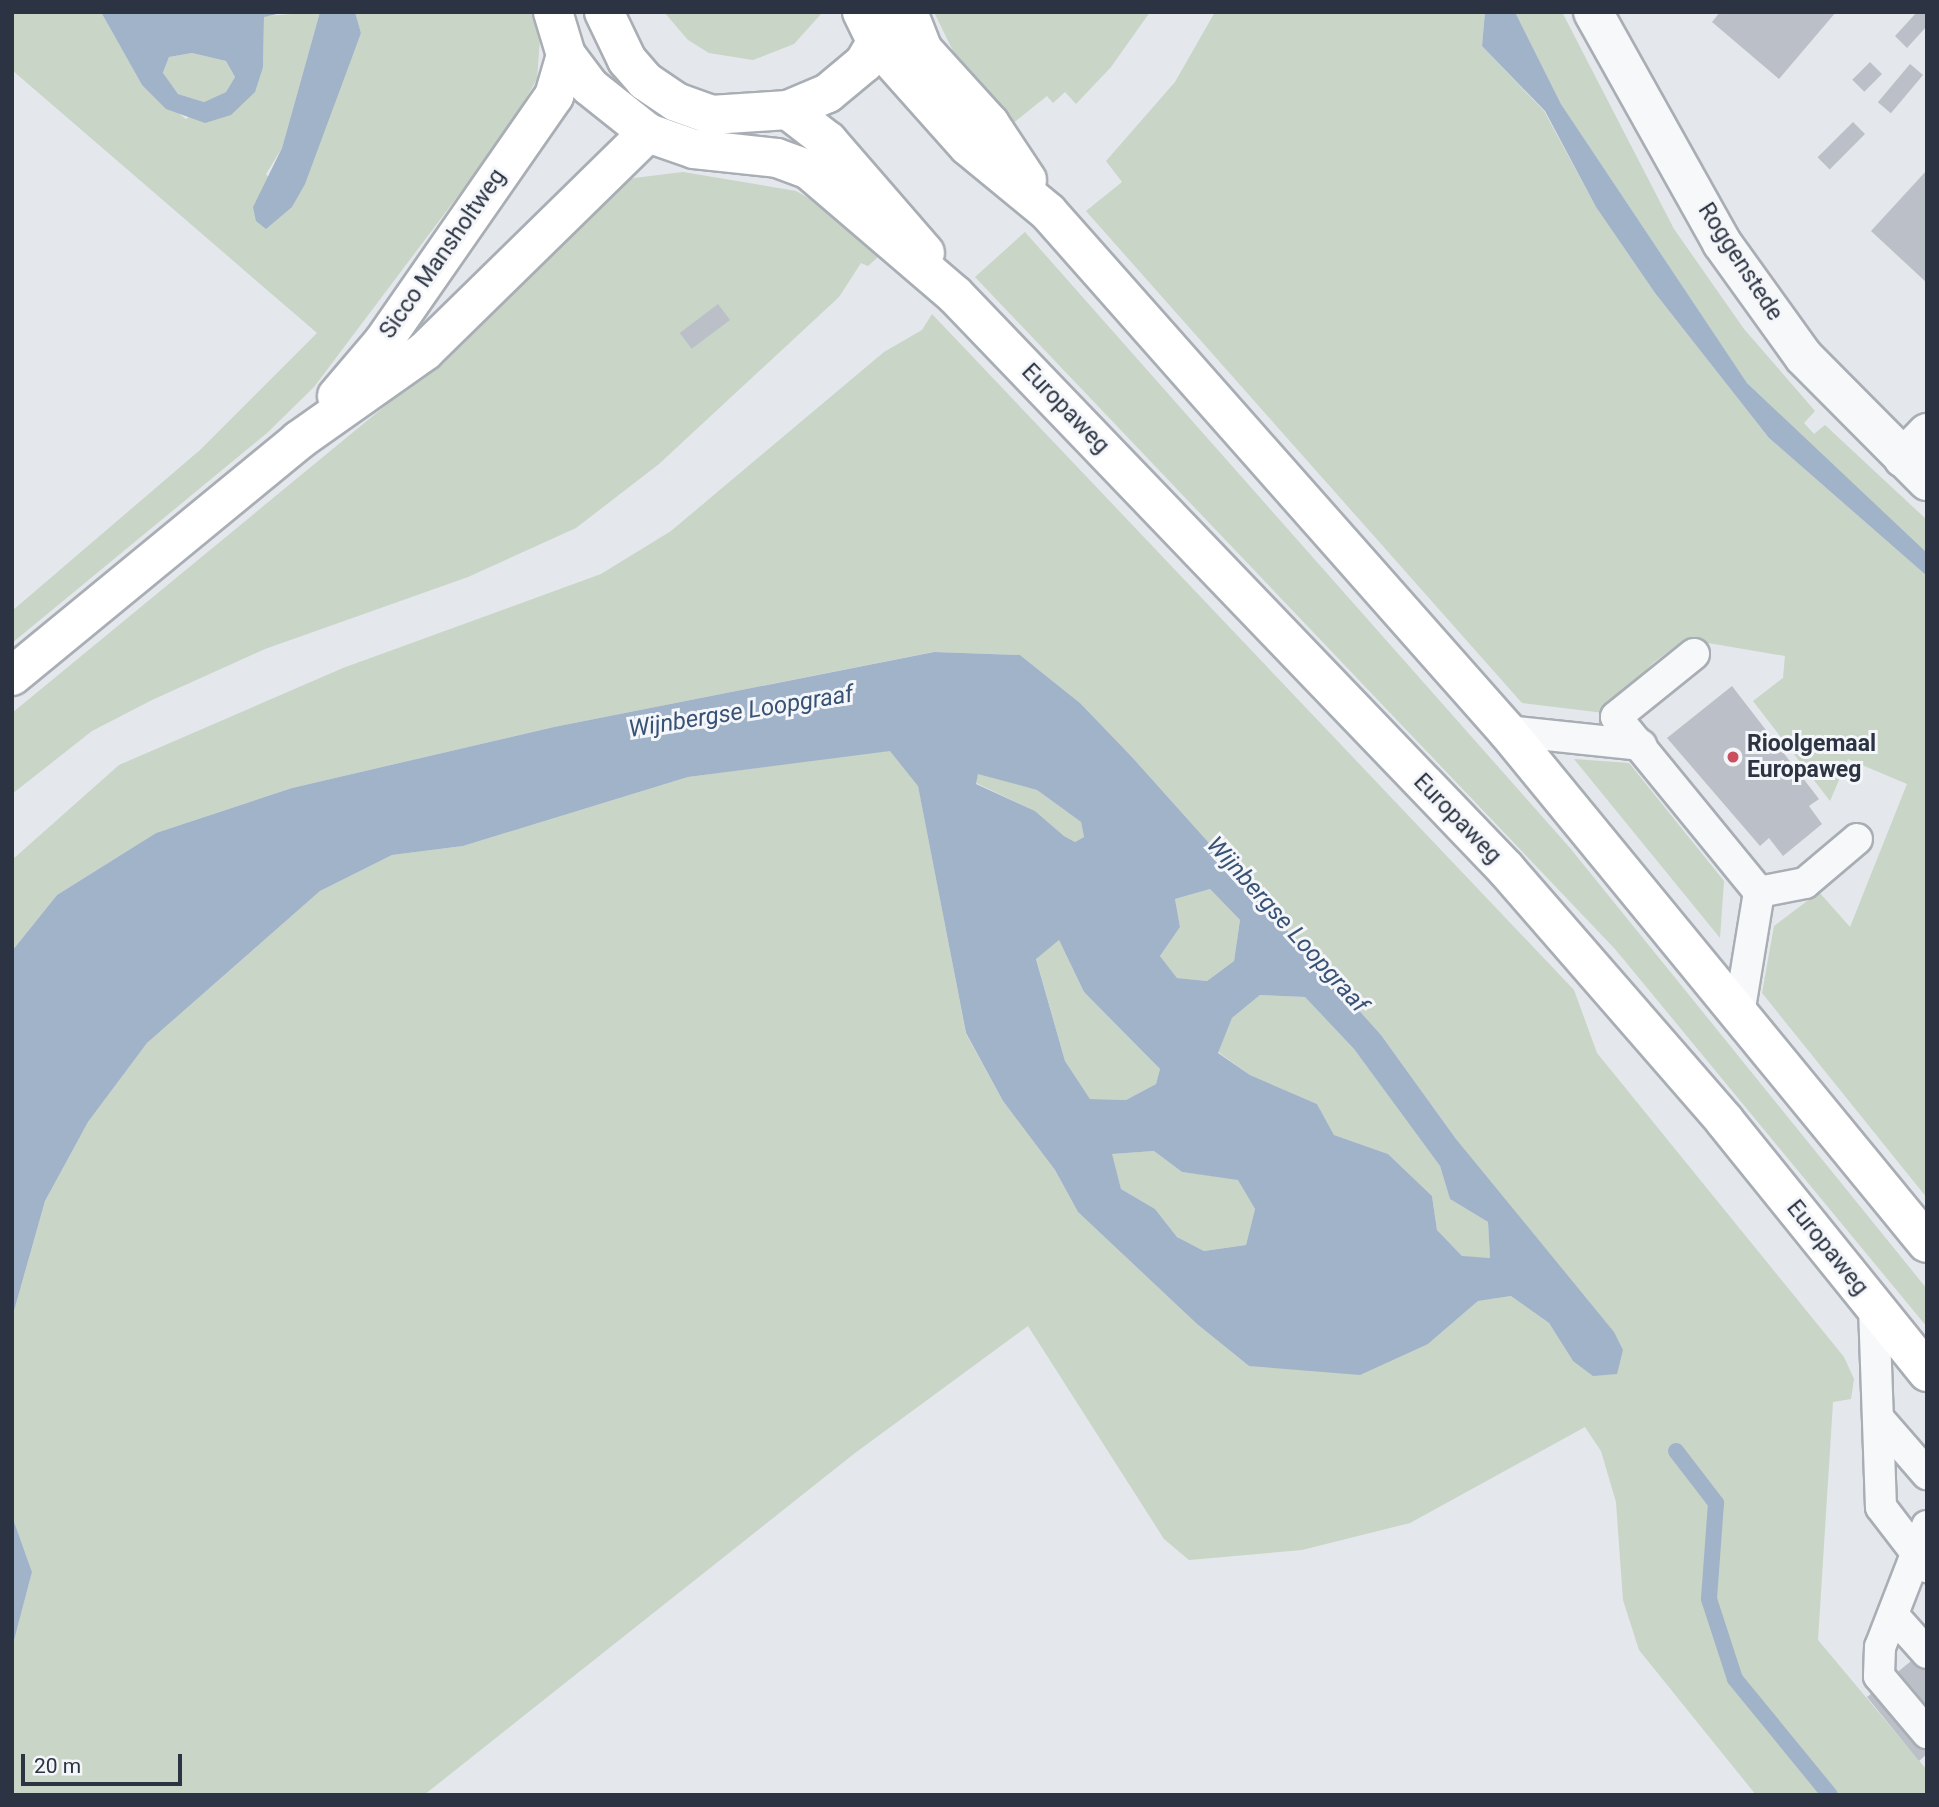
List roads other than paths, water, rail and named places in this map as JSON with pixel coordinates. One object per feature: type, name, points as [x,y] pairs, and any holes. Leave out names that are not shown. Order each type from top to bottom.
[{"type":"main road","points":[[553,12],[566,55],[589,86],[648,133]]},
{"type":"main road","points":[[604,12],[627,60],[676,102],[711,115],[788,110],[828,93],[878,23],[1507,731],[1927,1243]]},
{"type":"main road","points":[[908,12],[923,50],[995,153]]},
{"type":"main road","name":"Sicco Mansholtweg","points":[[299,440],[383,342],[554,96],[566,55]]},
{"type":"main road","name":"Sicco Mansholtweg","points":[[12,676],[299,440],[425,351],[648,133],[676,102]]},
{"type":"main road","name":"Europaweg","points":[[788,110],[828,141],[900,238],[1506,869],[1724,1119],[1927,1372]]},
{"type":"main road","name":"Europaweg","points":[[648,133],[694,149],[777,158],[808,169],[900,238]]},
{"type":"street","name":"Roggenstede","points":[[1593,12],[1722,243],[1804,357],[1919,458]]},
{"type":"lane","points":[[1694,654],[1616,717],[1759,892],[1739,1014]]},
{"type":"lane","points":[[1507,731],[1641,745]]},
{"type":"lane","points":[[1759,892],[1805,883],[1857,839]]},
{"type":"lane","points":[[1874,1307],[1881,1507],[1921,1560]]},
{"type":"lane","points":[[1880,1420],[1927,1474]]},
{"type":"lane","points":[[1927,1526],[1921,1560],[1880,1647],[1879,1676],[1927,1732]]},
{"type":"lane","points":[[1893,1615],[1927,1653]]},
{"type":"water","points":[[101,12],[286,12],[264,17],[263,67],[255,92],[231,115],[205,123],[166,109],[142,85]],"holes":[[[192,53],[226,61],[235,77],[226,92],[204,102],[178,94],[163,73],[169,57]]]},
{"type":"water","points":[[320,12],[355,12],[361,33],[305,184],[292,207],[266,229],[256,221],[253,207],[282,148]]},
{"type":"water","points":[[1485,12],[1515,12],[1561,104],[1747,383],[1927,553],[1927,576],[1769,438],[1655,293],[1596,207],[1545,111],[1482,46]]},
{"type":"water","points":[[934,652],[1020,655],[1080,703],[1131,756],[1381,1035],[1456,1139],[1614,1332],[1623,1350],[1617,1374],[1593,1376],[1573,1361],[1549,1323],[1511,1296],[1478,1301],[1428,1344],[1360,1375],[1249,1366],[1197,1324],[1078,1212],[1055,1170],[1003,1101],[966,1033],[918,786],[890,751],[688,777],[463,846],[392,855],[320,891],[147,1043],[88,1122],[45,1201],[12,1318],[12,951],[57,895],[156,833],[292,788],[554,727]],"holes":[[[978,774],[1037,790],[1081,822],[1084,837],[1075,842],[1035,811],[976,784]],[[1210,889],[1240,920],[1234,961],[1207,981],[1177,978],[1160,956],[1180,927],[1175,899]],[[1059,940],[1084,992],[1160,1069],[1156,1084],[1126,1100],[1090,1099],[1065,1061],[1036,959]],[[1260,995],[1305,997],[1354,1049],[1440,1166],[1450,1199],[1488,1222],[1490,1258],[1462,1256],[1437,1230],[1432,1196],[1388,1154],[1334,1135],[1317,1104],[1250,1075],[1218,1053],[1232,1018]],[[1154,1151],[1182,1172],[1238,1180],[1255,1209],[1246,1245],[1204,1251],[1177,1237],[1155,1209],[1121,1189],[1112,1154]]]},
{"type":"water","points":[[12,1516],[32,1572],[12,1648]]},
{"type":"waterway","name":"Wijnbergse Loopgraaf","points":[[1676,1451],[1716,1503],[1709,1599],[1735,1679],[1830,1795]]},
{"type":"place","name":"Rioolgemaal Europaweg","points":[[1733,757]]}]
